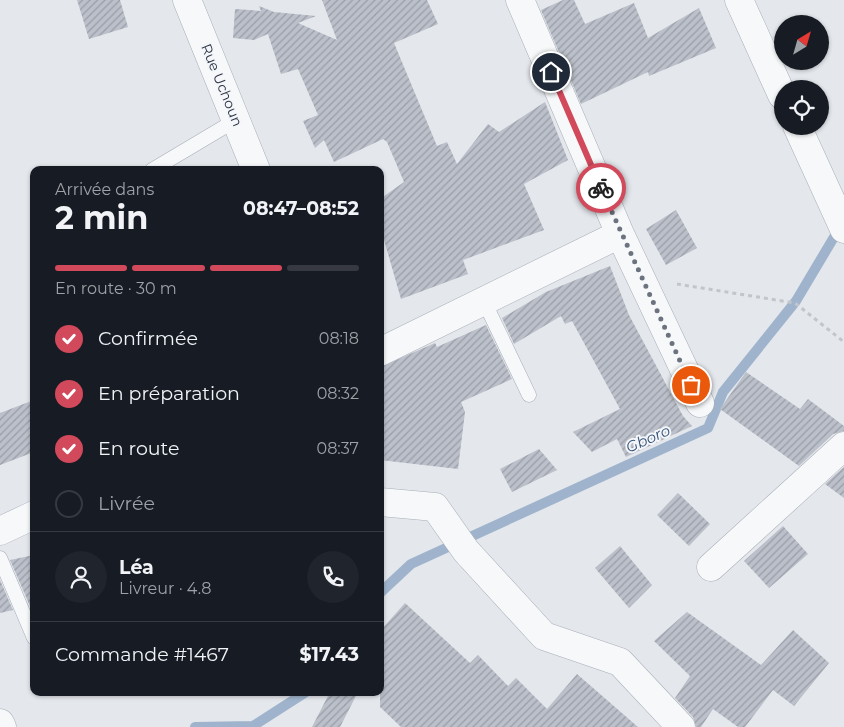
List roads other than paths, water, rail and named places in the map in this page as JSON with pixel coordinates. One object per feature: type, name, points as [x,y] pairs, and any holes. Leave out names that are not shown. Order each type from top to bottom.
[{"type":"street","name":"Rue Uchoun","points":[[188,0],[254,166]]},
{"type":"street","points":[[520,0],[620,234],[700,403]]},
{"type":"street","points":[[738,0],[775,80]]},
{"type":"street","points":[[801,135],[844,229]]},
{"type":"street","points":[[384,350],[620,234]]},
{"type":"street","points":[[710,567],[844,446]]},
{"type":"street","points":[[384,502],[435,507],[459,542],[544,636],[620,662],[681,727]]},
{"type":"street","points":[[0,531],[30,517]]},
{"type":"street","points":[[0,723],[2,727]]},
{"type":"lane","points":[[159,166],[236,120]]},
{"type":"lane","points":[[484,301],[529,395]]},
{"type":"lane","points":[[0,558],[30,629]]},
{"type":"waterway","name":"Gboro","points":[[384,589],[411,564],[708,428],[723,392],[796,301],[840,227]]},
{"type":"waterway","name":"Gboro","points":[[195,727],[253,726],[300,696]]}]
